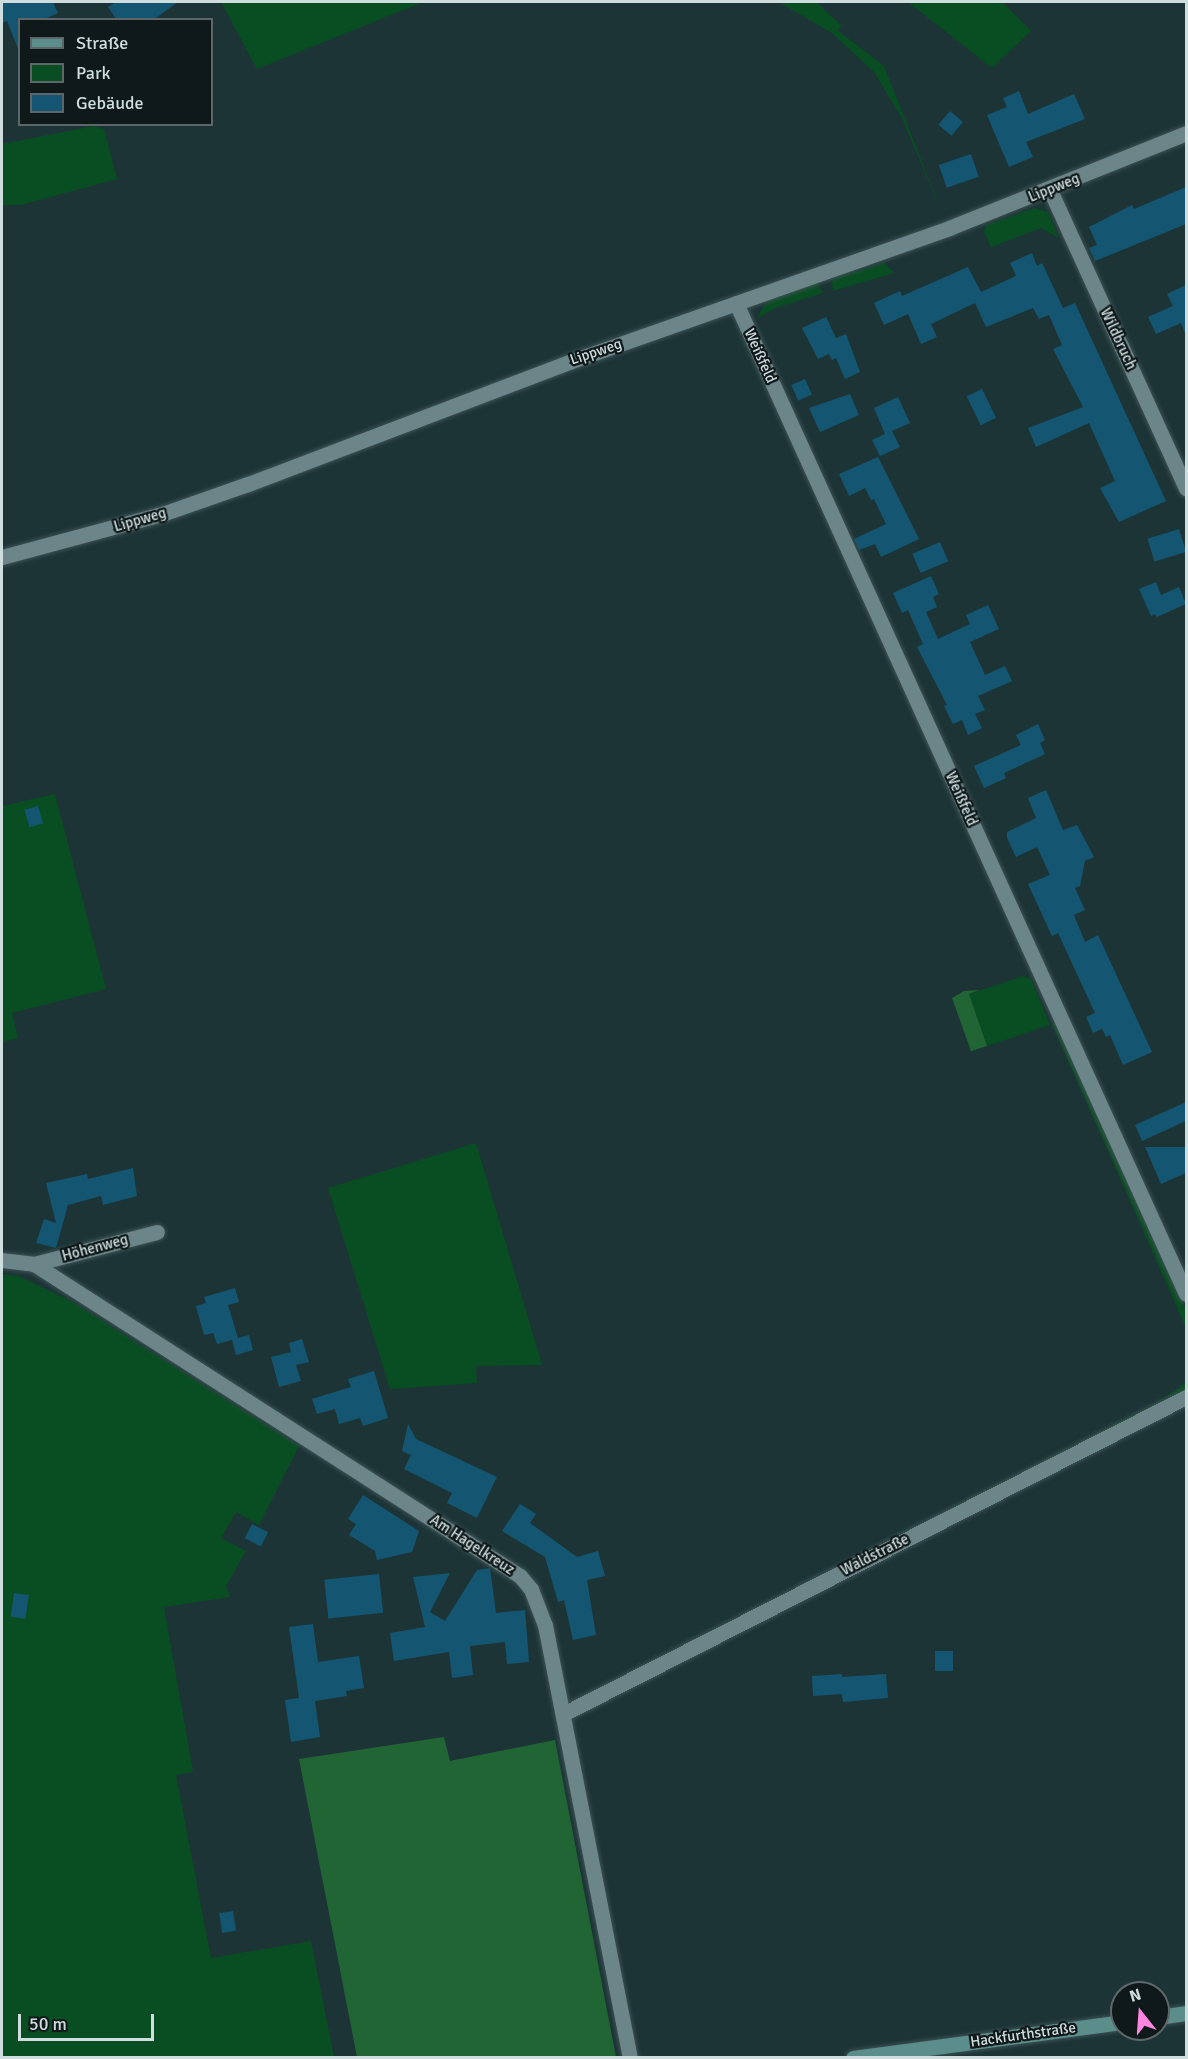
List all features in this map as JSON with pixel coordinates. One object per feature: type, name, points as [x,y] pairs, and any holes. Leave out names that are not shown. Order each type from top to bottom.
[{"type":"street","name":"Lippweg","points":[[2,557],[165,513],[1050,190],[1186,133]]},
{"type":"street","name":"Wildbruch","points":[[1050,190],[1186,489]]},
{"type":"street","name":"Weißfeld","points":[[736,303],[1186,1294]]},
{"type":"street","name":"Höhenweg","points":[[34,1264],[157,1232]]},
{"type":"street","name":"Am Hagelkreuz","points":[[2,1260],[34,1264],[520,1576],[540,1606],[630,2058]]},
{"type":"street","name":"Waldstraße","points":[[563,1714],[1186,1397]]},
{"type":"street","points":[[1170,2015],[1186,2013]]},
{"type":"street","name":"Hackfurthstraße","points":[[854,2058],[1110,2024]]},
{"type":"green space","points":[[221,2],[423,2],[257,69]]},
{"type":"green space","points":[[779,2],[816,2],[842,26],[837,30],[884,66],[944,217],[902,118],[874,72],[832,33]]},
{"type":"green space","points":[[908,2],[1002,2],[1031,31],[992,68]]},
{"type":"green space","points":[[94,126],[104,129],[117,179],[21,205],[2,205],[2,144]]},
{"type":"green space","points":[[1035,208],[1048,212],[1059,238],[1041,228],[991,247],[984,231],[986,225]]},
{"type":"green space","points":[[884,263],[894,273],[833,291],[832,279]]},
{"type":"green space","points":[[817,283],[823,293],[775,308],[756,319],[767,302]]},
{"type":"green space","points":[[55,794],[106,989],[12,1013],[18,1038],[2,1042],[2,806]]},
{"type":"green space","points":[[1023,976],[1031,979],[1050,1025],[987,1046],[969,994]]},
{"type":"green space","points":[[979,990],[969,994],[987,1046],[971,1051],[952,998],[964,991]]},
{"type":"green space","points":[[1056,1022],[1186,1310],[1186,1328],[1052,1024]]},
{"type":"green space","points":[[476,1143],[542,1365],[476,1366],[477,1383],[390,1389],[328,1188]]},
{"type":"green space","points":[[2,1274],[18,1276],[71,1301],[299,1446],[259,1525],[236,1512],[221,1538],[246,1551],[226,1586],[230,1597],[164,1607],[193,1772],[176,1775],[211,1958],[311,1941],[334,2057],[2,2058]]},
{"type":"green space","points":[[1186,1382],[1186,1392],[634,1672],[1165,1398]]},
{"type":"green space","points":[[444,1737],[450,1761],[555,1740],[616,2057],[357,2057],[299,1759]]},
{"type":"building","points":[[2,2],[53,2],[58,13],[47,18],[18,18],[18,48],[7,21],[2,23]]},
{"type":"building","points":[[116,2],[178,2],[156,18],[116,18],[108,7]]},
{"type":"building","points":[[1019,91],[1028,114],[1074,94],[1085,119],[1026,142],[1033,157],[1009,167],[987,115],[1007,107],[1003,98]]},
{"type":"building","points":[[950,111],[963,122],[951,136],[938,125]]},
{"type":"building","points":[[971,154],[979,177],[947,188],[939,165]]},
{"type":"building","points":[[1186,187],[1186,224],[1095,261],[1089,248],[1097,245],[1089,227],[1132,205],[1134,209]]},
{"type":"building","points":[[1032,253],[1037,266],[1042,263],[1063,308],[1075,303],[1166,501],[1119,522],[1100,488],[1115,481],[1089,423],[1036,447],[1028,428],[1083,407],[1053,349],[1062,345],[1049,315],[1039,319],[1033,308],[986,327],[975,303],[931,324],[937,337],[921,344],[908,314],[884,325],[874,303],[900,291],[902,296],[968,267],[981,292],[1016,276],[1010,263]]},
{"type":"building","points":[[1186,285],[1186,336],[1181,323],[1156,334],[1148,317],[1173,306],[1167,294]]},
{"type":"building","points":[[826,317],[836,338],[846,334],[860,372],[845,379],[836,358],[832,360],[829,354],[818,359],[802,328]]},
{"type":"building","points":[[805,379],[812,395],[798,401],[791,385]]},
{"type":"building","points":[[982,389],[996,418],[981,425],[967,396]]},
{"type":"building","points":[[850,394],[859,415],[820,432],[809,408]]},
{"type":"building","points":[[898,397],[910,423],[892,431],[900,447],[880,456],[872,440],[885,434],[874,408]]},
{"type":"building","points":[[878,457],[919,539],[881,557],[875,544],[859,550],[854,539],[886,524],[874,499],[871,500],[865,488],[849,496],[839,474]]},
{"type":"building","points":[[1179,529],[1186,552],[1154,562],[1147,539]]},
{"type":"building","points":[[940,542],[948,561],[921,573],[912,554]]},
{"type":"building","points":[[931,576],[939,594],[933,597],[937,607],[926,612],[938,639],[970,624],[966,615],[988,605],[999,629],[970,642],[985,675],[1005,666],[1012,681],[978,696],[985,710],[975,714],[982,728],[968,735],[962,720],[953,724],[944,706],[947,705],[917,647],[923,644],[908,610],[902,613],[893,593]]},
{"type":"building","points":[[1156,582],[1161,595],[1179,587],[1186,604],[1157,617],[1155,614],[1151,616],[1139,589]]},
{"type":"building","points":[[1038,724],[1045,740],[1040,743],[1045,754],[1004,773],[1006,778],[984,788],[974,766],[1021,745],[1016,735]]},
{"type":"building","points":[[1046,790],[1063,830],[1077,825],[1094,857],[1085,861],[1080,886],[1075,888],[1085,910],[1074,915],[1085,942],[1098,935],[1152,1052],[1123,1065],[1110,1035],[1106,1037],[1102,1029],[1093,1033],[1086,1017],[1095,1013],[1058,933],[1052,936],[1028,884],[1050,875],[1037,847],[1016,857],[1007,838],[1007,832],[1036,818],[1028,798]]},
{"type":"building","points":[[38,806],[43,823],[30,827],[25,810]]},
{"type":"building","points":[[1186,1102],[1186,1121],[1142,1141],[1135,1125]]},
{"type":"building","points":[[1145,1147],[1186,1147],[1186,1173],[1161,1184]]},
{"type":"building","points":[[133,1168],[137,1196],[103,1205],[101,1196],[68,1205],[56,1248],[36,1243],[44,1219],[56,1223],[46,1183],[87,1174],[88,1179]]},
{"type":"building","points":[[235,1288],[239,1302],[228,1305],[238,1338],[249,1335],[253,1350],[236,1355],[232,1340],[217,1344],[213,1333],[204,1335],[196,1306],[206,1303],[204,1297]]},
{"type":"building","points":[[302,1339],[309,1362],[296,1365],[301,1381],[279,1387],[271,1357],[291,1352],[289,1343]]},
{"type":"building","points":[[374,1371],[388,1418],[363,1426],[360,1418],[339,1424],[335,1409],[317,1414],[312,1399],[351,1387],[348,1379]]},
{"type":"building","points":[[408,1424],[416,1439],[497,1477],[477,1518],[447,1503],[452,1493],[404,1469],[411,1455],[402,1451]]},
{"type":"building","points":[[363,1495],[419,1531],[412,1552],[377,1560],[375,1551],[349,1535],[356,1524],[348,1519]]},
{"type":"building","points":[[520,1504],[536,1514],[530,1523],[577,1557],[598,1551],[605,1576],[587,1580],[596,1635],[573,1640],[564,1600],[558,1602],[545,1557],[502,1531]]},
{"type":"building","points":[[252,1524],[268,1532],[261,1546],[245,1538]]},
{"type":"building","points":[[490,1568],[496,1613],[525,1610],[529,1662],[507,1664],[505,1642],[470,1646],[473,1675],[452,1678],[449,1652],[394,1661],[390,1633],[425,1627],[413,1577],[450,1573],[430,1612],[445,1621],[477,1570]]},
{"type":"building","points":[[379,1574],[383,1613],[328,1619],[324,1580]]},
{"type":"building","points":[[14,1593],[29,1595],[26,1619],[11,1617]]},
{"type":"building","points":[[313,1624],[318,1662],[359,1656],[364,1688],[346,1691],[347,1696],[315,1701],[320,1737],[291,1742],[285,1700],[299,1698],[289,1627]]},
{"type":"building","points":[[935,1651],[953,1651],[953,1671],[935,1671]]},
{"type":"building","points":[[842,1674],[842,1677],[886,1674],[888,1698],[843,1702],[842,1694],[813,1696],[812,1676]]},
{"type":"building","points":[[233,1911],[236,1931],[222,1933],[219,1913]]}]
